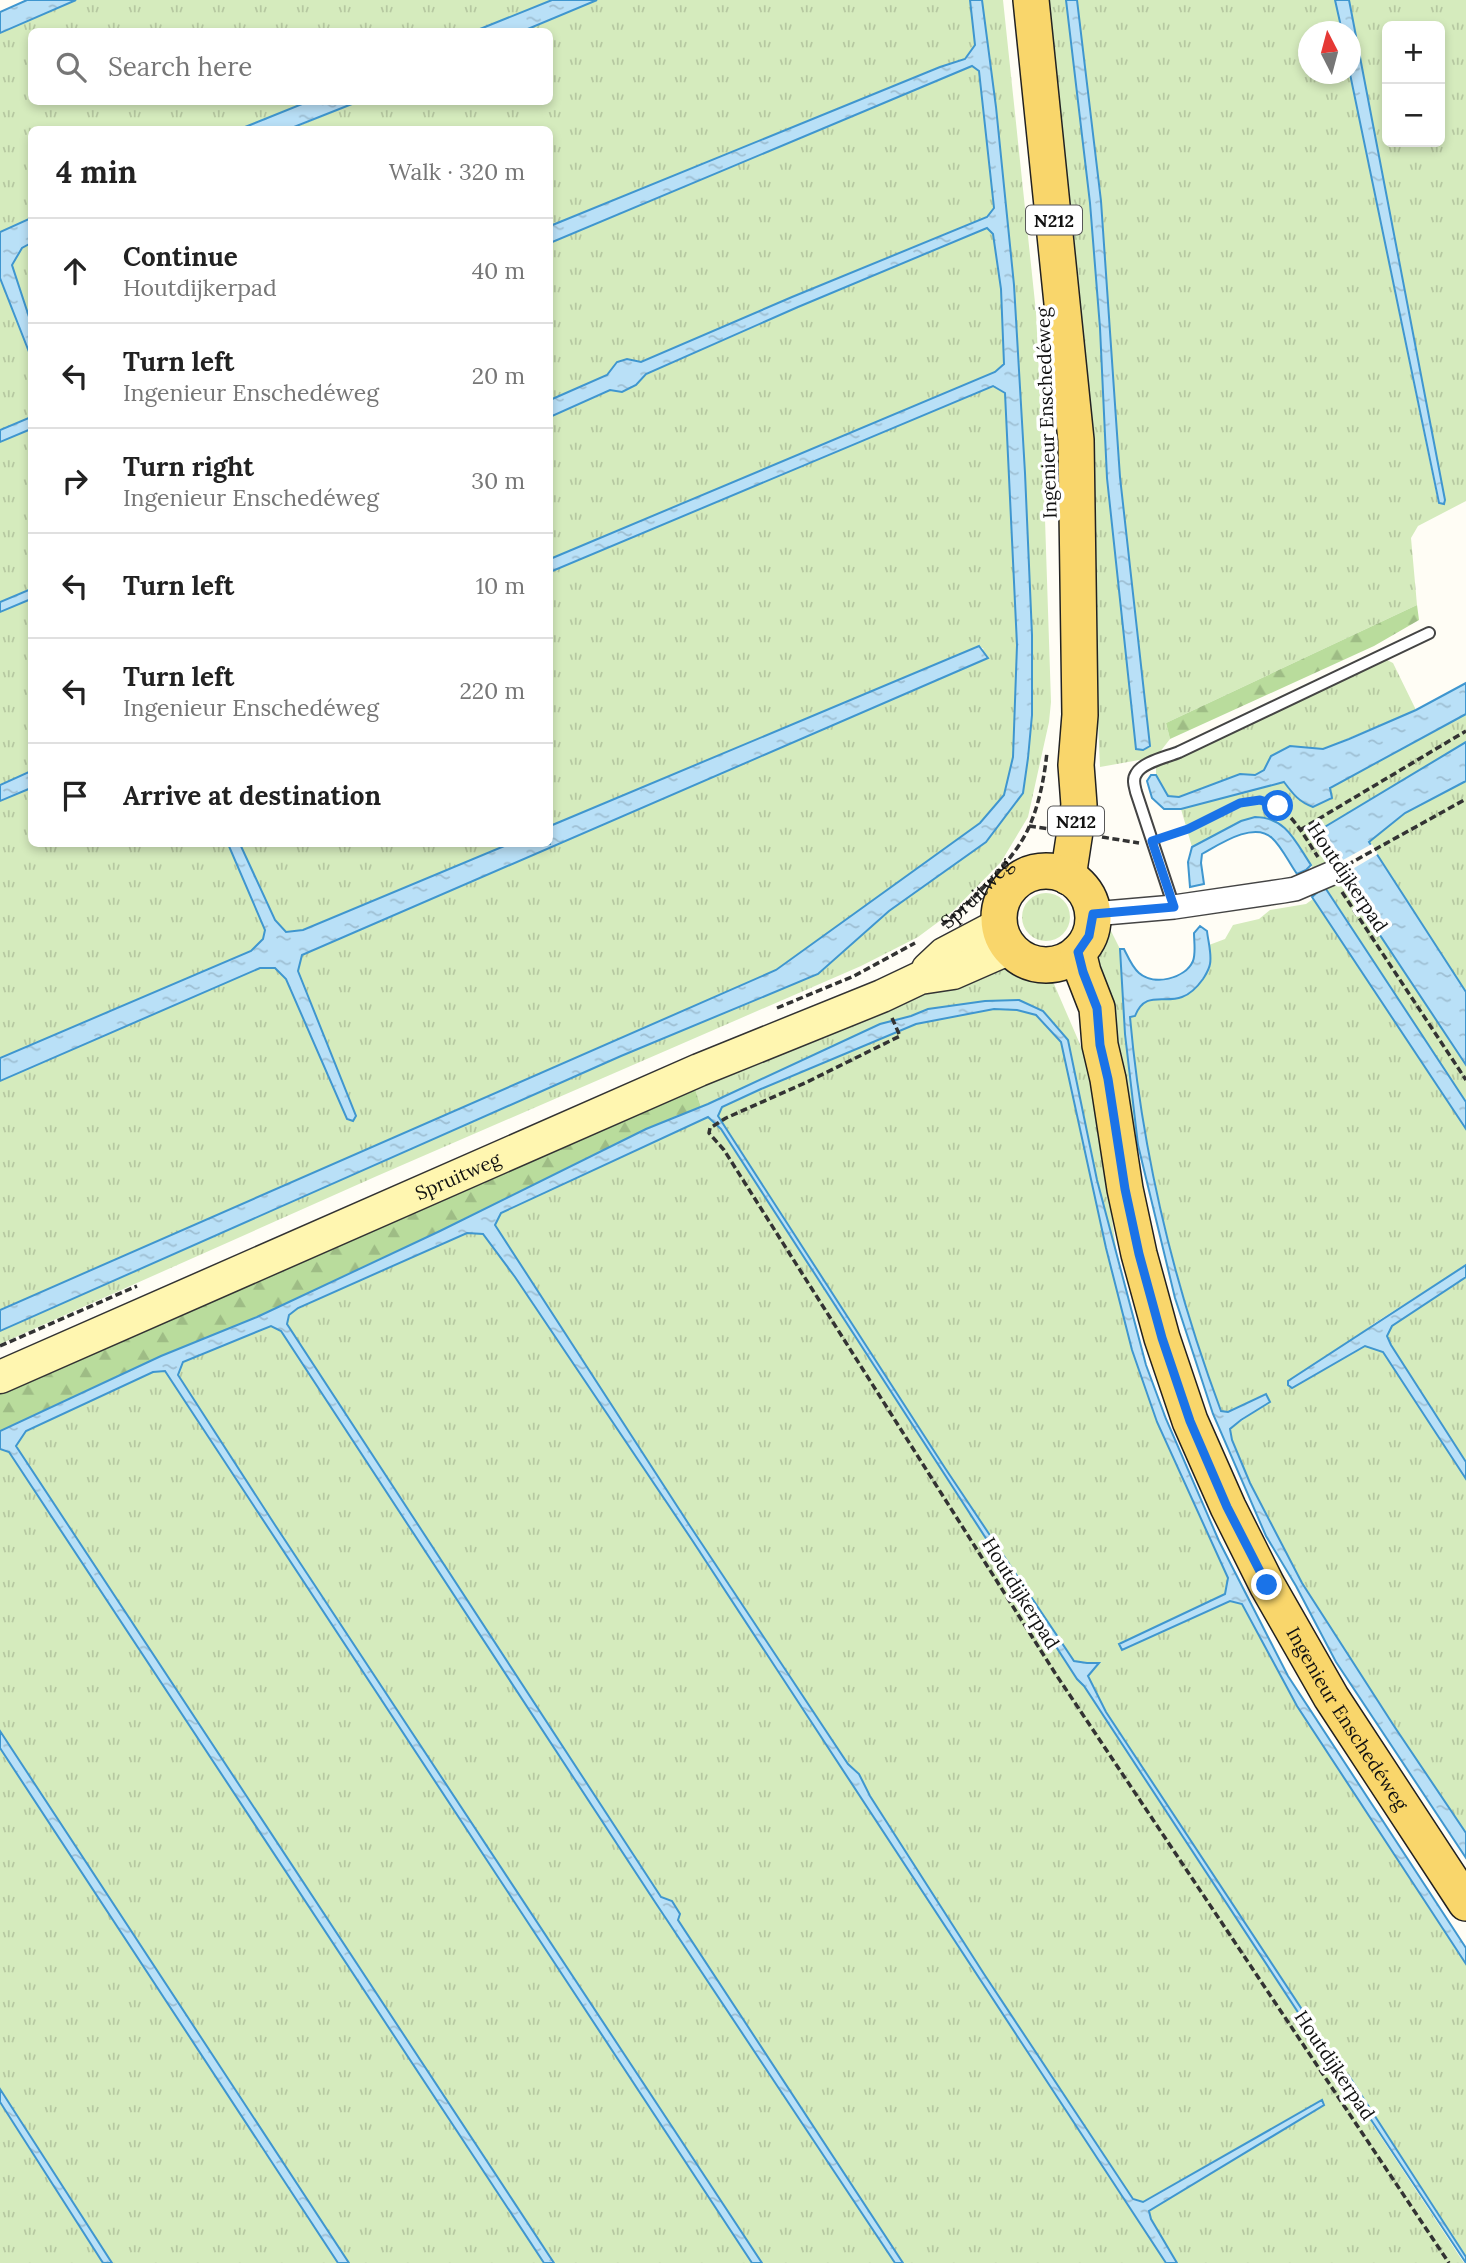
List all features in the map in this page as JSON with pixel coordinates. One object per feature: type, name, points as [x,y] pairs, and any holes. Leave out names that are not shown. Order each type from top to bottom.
[{"type":"main road","name":"Ingenieur Enschedéweg","points":[[1031,0],[1076,440],[1080,715],[1062,756],[1056,874]]},
{"type":"main road","points":[[1030,874],[1056,874],[1081,887],[1090,901],[1093,914],[1089,936],[1065,958],[1034,963],[1017,955],[1005,937],[1002,901],[1018,880],[1030,874]]},
{"type":"main road","name":"Spruitweg","points":[[0,1377],[699,1070],[920,978],[953,972],[1005,937]]},
{"type":"main road","name":"Ingenieur Enschedéweg","points":[[1065,958],[1083,972],[1097,1008],[1100,1045],[1139,1254],[1162,1338],[1190,1421],[1227,1507],[1267,1585],[1331,1697],[1466,1903]]},
{"type":"street","points":[[1093,914],[1174,907],[1295,889],[1338,870]]},
{"type":"lane","points":[[1174,907],[1134,782],[1136,774],[1143,767],[1180,752],[1429,633]]},
{"type":"path","points":[[1300,830],[1466,731]]},
{"type":"path","name":"Spruitweg","points":[[933,931],[955,915],[980,890],[1021,842],[1039,794],[1062,756]]},
{"type":"path","points":[[1338,870],[1466,799]]},
{"type":"path","name":"Houtdijkerpad","points":[[1152,841],[1188,829],[1240,803],[1260,800],[1278,806],[1338,870],[1466,1080]]},
{"type":"path","name":"Spruitweg","points":[[874,966],[922,939]]},
{"type":"path","name":"Houtdijkerpad","points":[[891,1015],[900,1036],[726,1118],[710,1128],[709,1133],[723,1150],[1055,1673],[1449,2263]]},
{"type":"green space","points":[[76,0],[552,0],[482,28],[28,28],[28,105],[300,105],[247,126],[28,126],[28,219],[0,232],[0,33]]},
{"type":"green space","points":[[597,0],[970,0],[975,45],[966,59],[940,67],[553,225],[553,126],[299,126],[350,105],[553,105],[553,28],[530,28]]},
{"type":"green space","points":[[982,0],[1003,0],[1036,312],[1051,702],[1028,817],[1001,862],[953,911],[918,937],[861,966],[377,1176],[0,1344],[0,1331],[621,1056],[818,974],[889,911],[986,842],[1028,758],[1032,715],[1032,635],[1014,285]]},
{"type":"green space","points":[[1043,0],[1066,0],[1090,203],[1100,328],[1107,478],[1136,748],[1143,750],[1150,746],[1120,477],[1101,201],[1077,0],[1335,0],[1340,21],[1298,21],[1298,84],[1352,84],[1438,502],[1443,504],[1445,500],[1361,62],[1361,21],[1353,21],[1349,0],[1466,0],[1466,501],[1418,526],[1411,538],[1417,605],[1166,723],[1170,739],[1156,757],[1100,767],[1093,610]]},
{"type":"green space","points":[[972,66],[979,71],[994,208],[987,218],[641,362],[627,359],[617,362],[607,375],[553,399],[553,242]]},
{"type":"green space","points":[[988,228],[993,234],[1001,289],[1004,363],[995,372],[553,558],[553,416],[610,390],[636,385],[646,374]]},
{"type":"green space","points":[[28,244],[28,314],[12,265],[22,247]]},
{"type":"green space","points":[[0,278],[28,349],[28,418],[0,430]]},
{"type":"green space","points":[[993,386],[1005,393],[1017,645],[1013,757],[1004,795],[980,823],[776,970],[0,1310],[0,1081],[260,968],[275,968],[286,979],[353,1121],[356,1115],[298,971],[302,955],[543,847],[553,847],[553,842],[984,649],[979,646],[553,825],[553,571]]},
{"type":"green space","points":[[28,430],[28,590],[0,602],[0,442]]},
{"type":"green space","points":[[28,600],[28,772],[0,785],[0,612]]},
{"type":"green space","points":[[1417,605],[1419,620],[1374,646],[1170,739],[1166,723]]},
{"type":"green space","points":[[1387,660],[1393,663],[1416,710],[1323,749],[1290,746],[1271,756],[1264,770],[1255,775],[1240,774],[1179,797],[1168,796],[1156,775],[1156,767]]},
{"type":"green space","points":[[1466,714],[1466,742],[1314,834],[1466,1065],[1466,1102],[1290,833],[1278,821],[1241,821],[1192,847],[1181,809],[1284,782],[1297,797],[1313,807],[1332,798],[1329,788]]},
{"type":"green space","points":[[1466,781],[1466,992],[1368,842],[1405,813]]},
{"type":"green space","points":[[28,789],[28,847],[229,847],[265,930],[263,939],[251,951],[0,1058],[0,801]]},
{"type":"green space","points":[[241,847],[502,847],[303,930],[286,932],[275,920]]},
{"type":"green space","points":[[1046,893],[1063,900],[1070,917],[1063,934],[1046,941],[1029,934],[1022,917],[1029,900]]},
{"type":"green space","points":[[1313,899],[1466,1129],[1466,1265],[1373,1324],[1293,1388],[1365,1346],[1383,1352],[1466,1479],[1466,1833],[1302,1583],[1250,1483],[1230,1429],[1270,1401],[1265,1394],[1228,1412],[1221,1412],[1175,1266],[1143,1118],[1130,1017],[1135,1016],[1143,1003],[1161,998],[1208,972],[1211,963],[1209,945],[1225,939],[1233,925],[1259,919],[1270,910],[1306,904]]},
{"type":"green space","points":[[1111,931],[1120,949],[1125,1034],[1138,1145],[1128,1146],[1093,951],[1103,936]]},
{"type":"green space","points":[[1001,962],[1020,966],[1054,984],[1092,1072],[1118,1263],[1097,1180],[1068,1040],[1043,1011],[1019,1000],[985,1001],[928,1009],[880,1024],[701,1107],[693,1083]]},
{"type":"green space","points":[[994,1009],[1017,1010],[1036,1015],[1061,1042],[1106,1248],[1132,1350],[1157,1422],[1228,1578],[1225,1594],[1119,1645],[1122,1650],[1230,1601],[1242,1604],[1297,1706],[1466,1964],[1466,2257],[1349,2077],[1373,2125],[1464,2263],[1177,2263],[1150,2219],[1149,2211],[1323,2105],[1322,2100],[1143,2202],[1133,2199],[984,1974],[870,1796],[859,1774],[848,1764],[690,1526],[495,1225],[501,1213],[708,1117],[721,1129],[1077,1679],[1328,2058],[1331,2055],[1106,1712],[1088,1676],[1098,1663],[1074,1661],[945,1468],[718,1116],[722,1107],[916,1024]]},
{"type":"green space","points":[[693,1083],[701,1107],[646,1129],[440,1231],[257,1317],[161,1356],[0,1431],[0,1388],[259,1281],[299,1254]]},
{"type":"green space","points":[[467,1233],[483,1234],[515,1277],[692,1540],[1166,2263],[903,2263],[678,1920],[680,1914],[672,1901],[661,1897],[287,1324],[289,1315],[298,1308]]},
{"type":"green space","points":[[1466,1277],[1466,1462],[1390,1345],[1387,1336],[1392,1326]]},
{"type":"green space","points":[[271,1326],[281,1331],[895,2263],[762,2263],[178,1375],[183,1362]]},
{"type":"green space","points":[[165,1371],[752,2263],[554,2263],[16,1446],[26,1431],[153,1372]]},
{"type":"green space","points":[[0,1449],[9,1452],[544,2263],[349,2263],[0,1731]]},
{"type":"green space","points":[[0,1748],[338,2263],[112,2263],[0,2089]]},
{"type":"green space","points":[[0,2102],[103,2263],[0,2263]]},
{"type":"water","points":[[27,0],[76,0],[0,33],[0,12]]},
{"type":"water","points":[[552,0],[597,0],[530,28],[482,28]]},
{"type":"water","points":[[970,0],[982,0],[1014,285],[1032,635],[1032,715],[1023,793],[986,842],[889,911],[818,974],[621,1056],[0,1331],[0,1310],[776,970],[980,823],[1004,795],[1013,757],[1017,645],[1005,393],[993,386],[553,571],[553,558],[995,372],[1004,364],[1001,289],[993,234],[987,228],[646,374],[636,385],[622,392],[610,390],[553,416],[553,399],[607,375],[617,362],[627,359],[641,362],[987,217],[994,208],[979,71],[972,66],[553,242],[553,225],[965,59],[975,45]]},
{"type":"water","points":[[1066,0],[1077,0],[1101,201],[1120,477],[1150,746],[1143,750],[1136,749],[1107,478],[1100,328],[1090,203]]},
{"type":"water","points":[[1335,0],[1349,0],[1353,21],[1340,21]]},
{"type":"water","points":[[1361,62],[1445,500],[1444,504],[1439,503],[1352,84],[1361,84]]},
{"type":"water","points":[[300,105],[349,105],[297,126],[247,126]]},
{"type":"water","points":[[28,219],[28,245],[22,248],[12,265],[28,314],[28,349],[0,278],[0,232]]},
{"type":"water","points":[[28,418],[28,430],[0,442],[0,430]]},
{"type":"water","points":[[28,590],[28,600],[0,612],[0,602]]},
{"type":"water","points":[[979,646],[988,658],[553,846],[553,825]]},
{"type":"water","points":[[1466,683],[1466,714],[1330,788],[1332,798],[1313,807],[1297,797],[1284,782],[1181,809],[1164,809],[1152,798],[1147,781],[1151,775],[1156,775],[1168,796],[1179,797],[1240,774],[1255,775],[1264,770],[1271,756],[1290,746],[1323,749],[1416,710]]},
{"type":"water","points":[[1466,742],[1466,781],[1405,813],[1369,842],[1466,992],[1466,1065],[1313,834]]},
{"type":"water","points":[[28,772],[28,789],[0,801],[0,785]]},
{"type":"water","points":[[1255,817],[1275,821],[1289,832],[1311,865],[1297,874],[1272,838],[1265,833],[1247,833],[1227,840],[1202,854],[1204,884],[1190,887],[1188,862],[1192,847],[1241,821]]},
{"type":"water","points":[[229,847],[241,847],[275,920],[286,932],[303,930],[502,847],[551,847],[302,955],[298,971],[356,1116],[353,1121],[347,1119],[286,979],[275,968],[260,968],[0,1081],[0,1058],[251,951],[263,939],[265,930]]},
{"type":"water","points":[[1326,889],[1466,1102],[1466,1129],[1312,897],[1320,890]]},
{"type":"water","points":[[1200,926],[1207,931],[1211,956],[1209,968],[1201,982],[1182,997],[1150,1000],[1139,1008],[1135,1016],[1130,1017],[1135,1068],[1152,1168],[1175,1267],[1221,1411],[1228,1412],[1266,1394],[1270,1402],[1230,1429],[1250,1483],[1302,1583],[1466,1833],[1466,1858],[1336,1662],[1266,1536],[1213,1414],[1175,1298],[1138,1145],[1125,1034],[1120,949],[1124,949],[1134,968],[1145,977],[1169,979],[1183,972],[1193,961],[1194,933]]},
{"type":"water","points":[[1019,1000],[1043,1011],[1068,1040],[1097,1180],[1146,1365],[1166,1419],[1219,1541],[1288,1676],[1466,1948],[1466,1964],[1297,1706],[1242,1604],[1230,1601],[1122,1650],[1119,1644],[1225,1594],[1228,1578],[1157,1422],[1132,1350],[1106,1248],[1061,1042],[1036,1015],[1017,1010],[994,1009],[916,1024],[722,1107],[718,1116],[945,1468],[1074,1661],[1099,1663],[1088,1676],[1106,1712],[1332,2055],[1328,2058],[1077,1679],[721,1129],[708,1117],[501,1213],[495,1225],[690,1526],[848,1764],[859,1774],[870,1796],[984,1974],[1133,2199],[1143,2202],[1322,2100],[1324,2105],[1149,2211],[1177,2263],[1166,2263],[692,1540],[515,1277],[483,1234],[467,1233],[298,1308],[289,1315],[287,1324],[661,1897],[672,1901],[680,1914],[678,1920],[903,2263],[895,2263],[281,1331],[271,1326],[183,1362],[178,1375],[762,2263],[752,2263],[165,1371],[153,1372],[26,1431],[16,1446],[554,2263],[544,2263],[9,1452],[0,1449],[0,1431],[161,1356],[257,1317],[440,1231],[646,1129],[708,1104],[880,1024],[928,1009],[985,1001]]},
{"type":"water","points":[[1466,1265],[1466,1277],[1392,1326],[1387,1336],[1466,1462],[1466,1479],[1383,1352],[1365,1346],[1292,1388],[1288,1385],[1288,1381]]},
{"type":"water","points":[[0,1731],[349,2263],[338,2263],[0,1748]]},
{"type":"water","points":[[1349,2076],[1466,2257],[1466,2263],[1346,2082]]},
{"type":"water","points":[[0,2089],[112,2263],[103,2263],[0,2102]]},
{"type":"pier","points":[[1372,844],[1378,854],[1339,877],[1332,866]]},
{"type":"route","points":[[1267,1585],[1227,1507],[1190,1421],[1162,1338],[1125,1189],[1100,1045],[1097,1008],[1078,952],[1089,936],[1093,914],[1174,907],[1152,841],[1188,829],[1240,803],[1260,800],[1278,806]]}]
